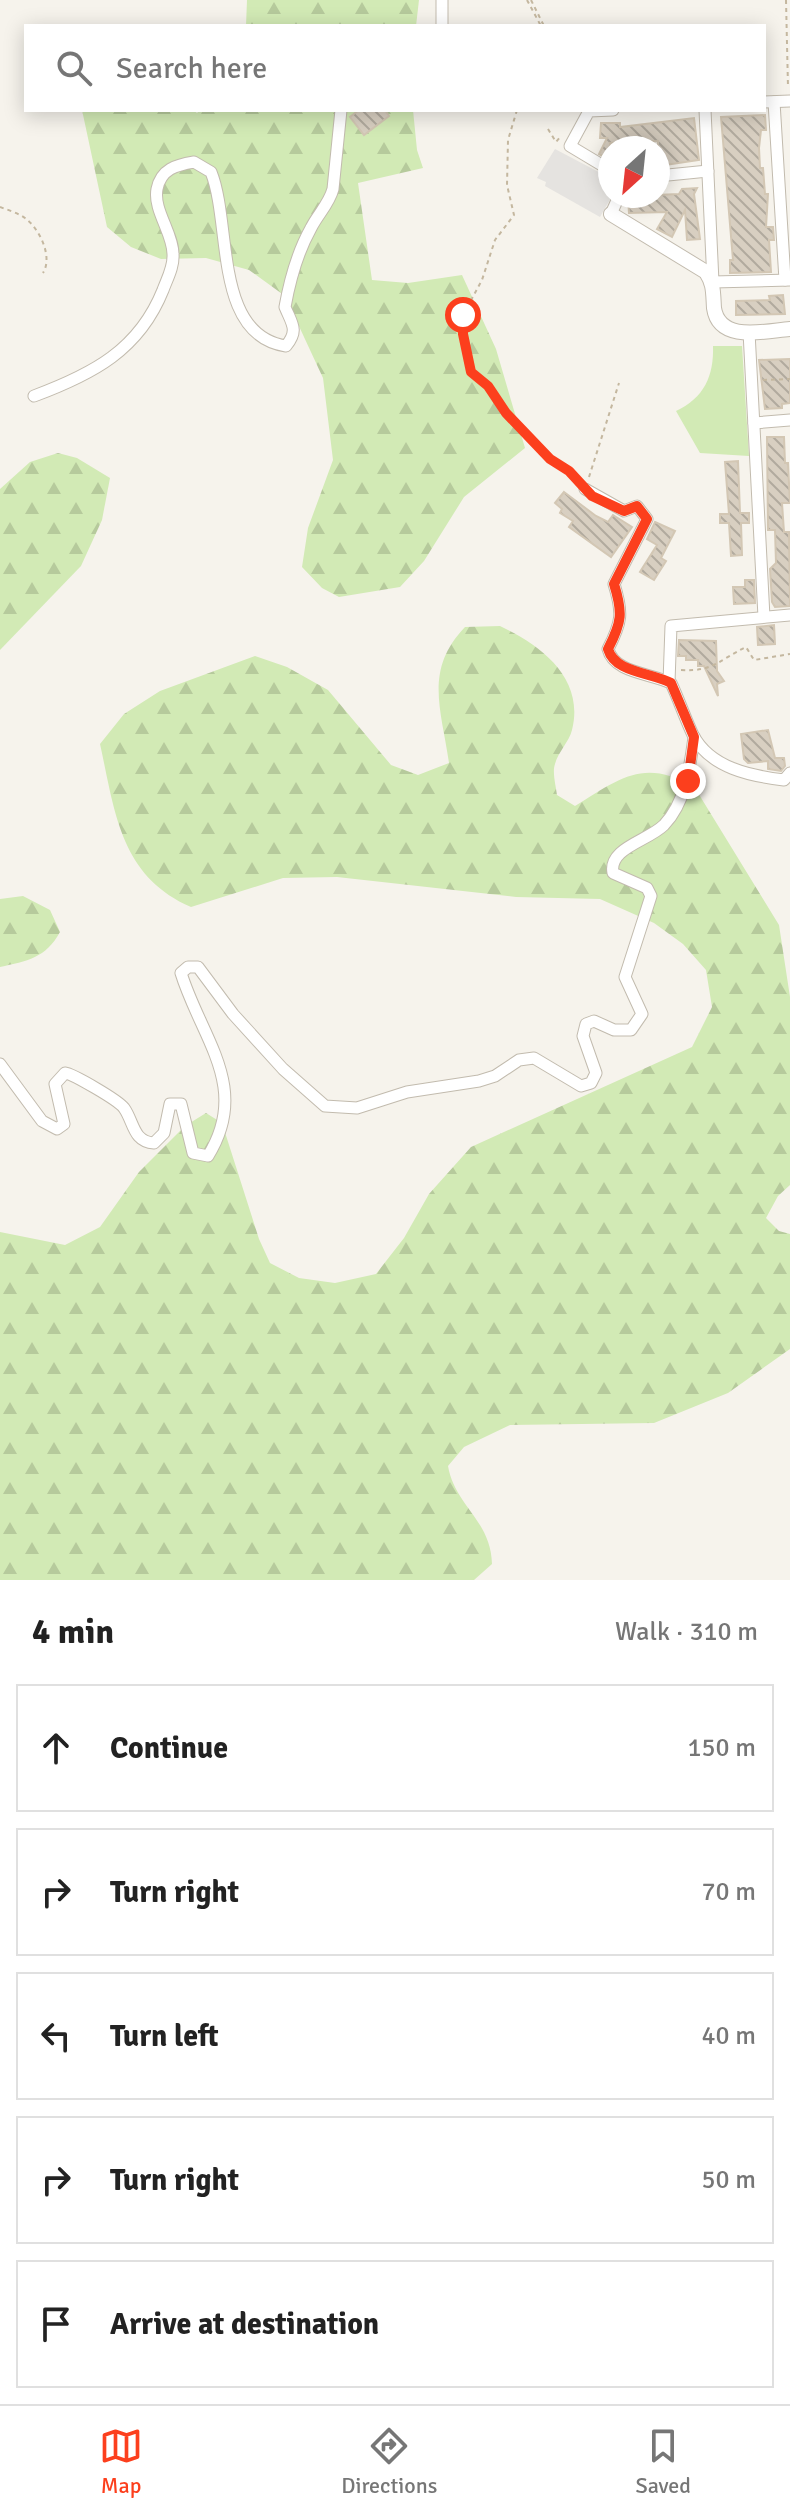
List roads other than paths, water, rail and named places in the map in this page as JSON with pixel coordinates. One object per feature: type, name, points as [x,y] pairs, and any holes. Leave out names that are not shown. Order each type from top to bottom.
[{"type":"street","points":[[442,0],[442,24]]},
{"type":"street","points":[[713,282],[787,280],[769,102],[789,101]]},
{"type":"street","points":[[34,396],[106,361],[150,321],[172,267],[174,253],[156,196],[157,186],[168,169],[180,164],[194,162],[211,172],[239,310],[258,336],[270,344],[286,346],[294,336],[295,325],[285,307],[291,278],[312,226],[329,202],[333,189],[341,112]]},
{"type":"street","points":[[588,112],[570,146],[598,163]]},
{"type":"street","points":[[705,112],[715,315],[720,324],[729,330],[790,329]]},
{"type":"street","points":[[670,175],[708,171]]},
{"type":"street","points":[[614,208],[611,214],[706,272],[713,282]]},
{"type":"street","points":[[749,332],[764,617]]},
{"type":"street","points":[[754,423],[790,420]]},
{"type":"street","points":[[585,489],[624,511],[637,506],[647,519],[614,584],[622,610],[618,630],[608,649],[611,659],[619,666],[669,682]]},
{"type":"street","points":[[790,615],[671,626],[669,669],[669,682],[694,737],[718,761],[746,775],[784,780],[790,773]]},
{"type":"street","points":[[0,1064],[42,1121],[57,1129],[64,1124],[65,1118],[55,1084],[65,1073],[123,1107],[139,1138],[145,1142],[154,1143],[164,1133],[170,1104],[181,1104],[193,1153],[208,1156],[220,1133],[225,1080],[220,1060],[189,997],[181,973],[188,967],[198,967],[233,1014],[283,1069],[325,1106],[357,1108],[407,1092],[479,1081],[495,1076],[519,1060],[534,1058],[581,1086],[591,1083],[596,1073],[583,1036],[586,1024],[594,1021],[614,1030],[631,1030],[642,1014],[625,977],[651,896],[647,888],[613,873],[611,865],[614,856],[646,839],[673,813],[688,781],[694,737]]}]
